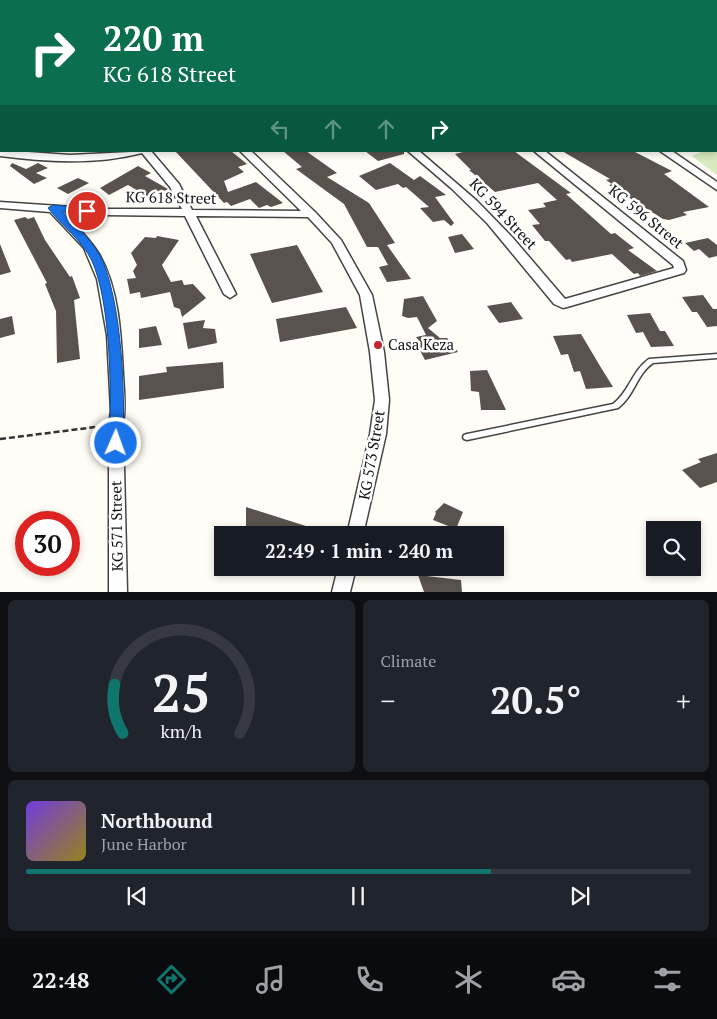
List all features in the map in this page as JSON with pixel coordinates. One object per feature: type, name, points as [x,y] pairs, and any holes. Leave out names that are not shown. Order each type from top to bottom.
[{"type":"street","points":[[0,153],[68,158],[102,157],[133,152]]},
{"type":"street","points":[[147,152],[175,186],[230,294]]},
{"type":"street","name":"KG 573 Street","points":[[246,152],[311,214],[337,242],[366,295],[377,352],[382,400],[378,434],[357,526]]},
{"type":"street","name":"KG 594 Street","points":[[414,152],[451,180],[476,204],[510,241],[558,301],[563,304]]},
{"type":"street","name":"KG 596 Street","points":[[540,152],[580,182],[681,267],[680,270],[563,304]]},
{"type":"street","points":[[666,152],[717,187]]},
{"type":"street","name":"KG 618 Street","points":[[0,205],[104,212],[311,214]]},
{"type":"street","name":"KG 571 Street","points":[[53,208],[78,234],[97,261],[110,308],[118,411],[116,424],[118,592]]},
{"type":"street","points":[[341,592],[344,576]]},
{"type":"lane","points":[[468,437],[615,406],[627,396],[642,366],[650,361],[717,356]]},
{"type":"path","points":[[0,439],[116,424]]},
{"type":"green space","points":[[701,152],[717,152],[717,175],[692,156]]},
{"type":"building","points":[[176,152],[232,152],[247,164],[238,167],[244,172],[224,181],[228,192],[256,182],[283,203],[259,208],[250,199],[231,206],[227,202],[224,203]]},
{"type":"building","points":[[284,152],[307,152],[337,173],[327,177],[369,203],[395,243],[387,245],[411,279],[387,282],[379,267],[388,265],[378,247],[367,247],[344,204],[296,169],[302,167]]},
{"type":"building","points":[[366,152],[404,152],[404,154],[378,161]]},
{"type":"building","points":[[463,152],[515,152],[571,193],[566,194],[611,234],[615,233],[634,248],[628,250],[657,271],[640,276],[638,273],[634,274],[612,254],[572,262],[570,259],[566,260],[549,241],[545,241],[532,225],[540,224],[528,210],[546,207],[543,203],[557,200],[538,183],[495,192],[469,170],[471,170],[455,154]]},
{"type":"building","points":[[564,152],[635,152],[672,171],[664,174],[709,207],[683,212],[687,215],[669,220],[663,219],[609,185],[612,184],[606,180],[610,179]]},
{"type":"building","points":[[12,163],[26,169],[38,163],[48,168],[36,173],[47,178],[34,184],[10,166]]},
{"type":"building","points":[[390,163],[414,180],[420,176],[446,195],[435,197],[454,223],[451,226],[444,220],[433,222],[420,208],[429,207],[406,187],[403,188],[398,184],[376,190],[359,176]]},
{"type":"building","points":[[138,166],[151,173],[145,176],[168,189],[150,198],[128,185],[109,195],[100,188]]},
{"type":"building","points":[[78,178],[89,183],[68,194],[57,188]]},
{"type":"building","points":[[25,217],[28,219],[34,217],[45,240],[70,277],[72,276],[80,298],[74,300],[80,359],[57,363],[56,311],[45,284],[47,283],[14,220]]},
{"type":"building","points":[[462,234],[474,249],[455,253],[448,237]]},
{"type":"building","points":[[157,236],[179,240],[162,265],[171,282],[182,280],[184,285],[193,284],[206,298],[182,317],[180,309],[174,307],[170,292],[141,298],[140,292],[130,294],[127,279],[136,278],[133,271],[137,265],[131,253],[145,237],[156,238]]},
{"type":"building","points":[[708,238],[717,245],[717,256],[709,258],[699,249],[694,251],[685,243]]},
{"type":"building","points":[[0,244],[11,272],[0,275]]},
{"type":"building","points":[[297,245],[323,292],[272,303],[250,254]]},
{"type":"building","points":[[703,295],[713,309],[717,309],[717,326],[707,327],[697,312],[692,312],[682,297]]},
{"type":"building","points":[[423,296],[437,321],[428,328],[440,338],[447,338],[458,352],[425,360],[416,343],[421,343],[416,337],[426,335],[417,317],[408,318],[402,316],[404,299]]},
{"type":"building","points":[[511,302],[523,319],[499,323],[487,306]]},
{"type":"building","points":[[346,307],[357,328],[280,342],[276,319]]},
{"type":"building","points":[[650,313],[660,331],[665,331],[674,346],[651,347],[643,332],[636,333],[627,315]]},
{"type":"building","points":[[12,316],[15,334],[0,338],[0,319]]},
{"type":"building","points":[[205,320],[203,328],[215,329],[217,343],[188,349],[183,323]]},
{"type":"building","points":[[156,326],[162,345],[139,348],[139,329]]},
{"type":"building","points":[[581,334],[613,387],[586,389],[580,371],[574,372],[568,354],[561,355],[553,336]]},
{"type":"building","points":[[223,362],[224,388],[139,400],[139,376],[167,372],[166,367]]},
{"type":"building","points":[[487,370],[506,410],[481,410],[479,392],[471,391],[470,371]]},
{"type":"building","points":[[717,453],[717,482],[700,488],[682,470],[701,462],[698,459]]},
{"type":"building","points":[[444,503],[463,512],[457,526],[448,526],[433,520],[435,512]]},
{"type":"building","points":[[246,507],[306,526],[246,526]]},
{"type":"building","points":[[418,576],[461,580],[462,592],[424,592]]},
{"type":"place","name":"Casa Keza","points":[[378,345]]},
{"type":"route","points":[[87,211],[53,208],[78,234],[97,261],[110,308],[118,411],[116,443]]}]
